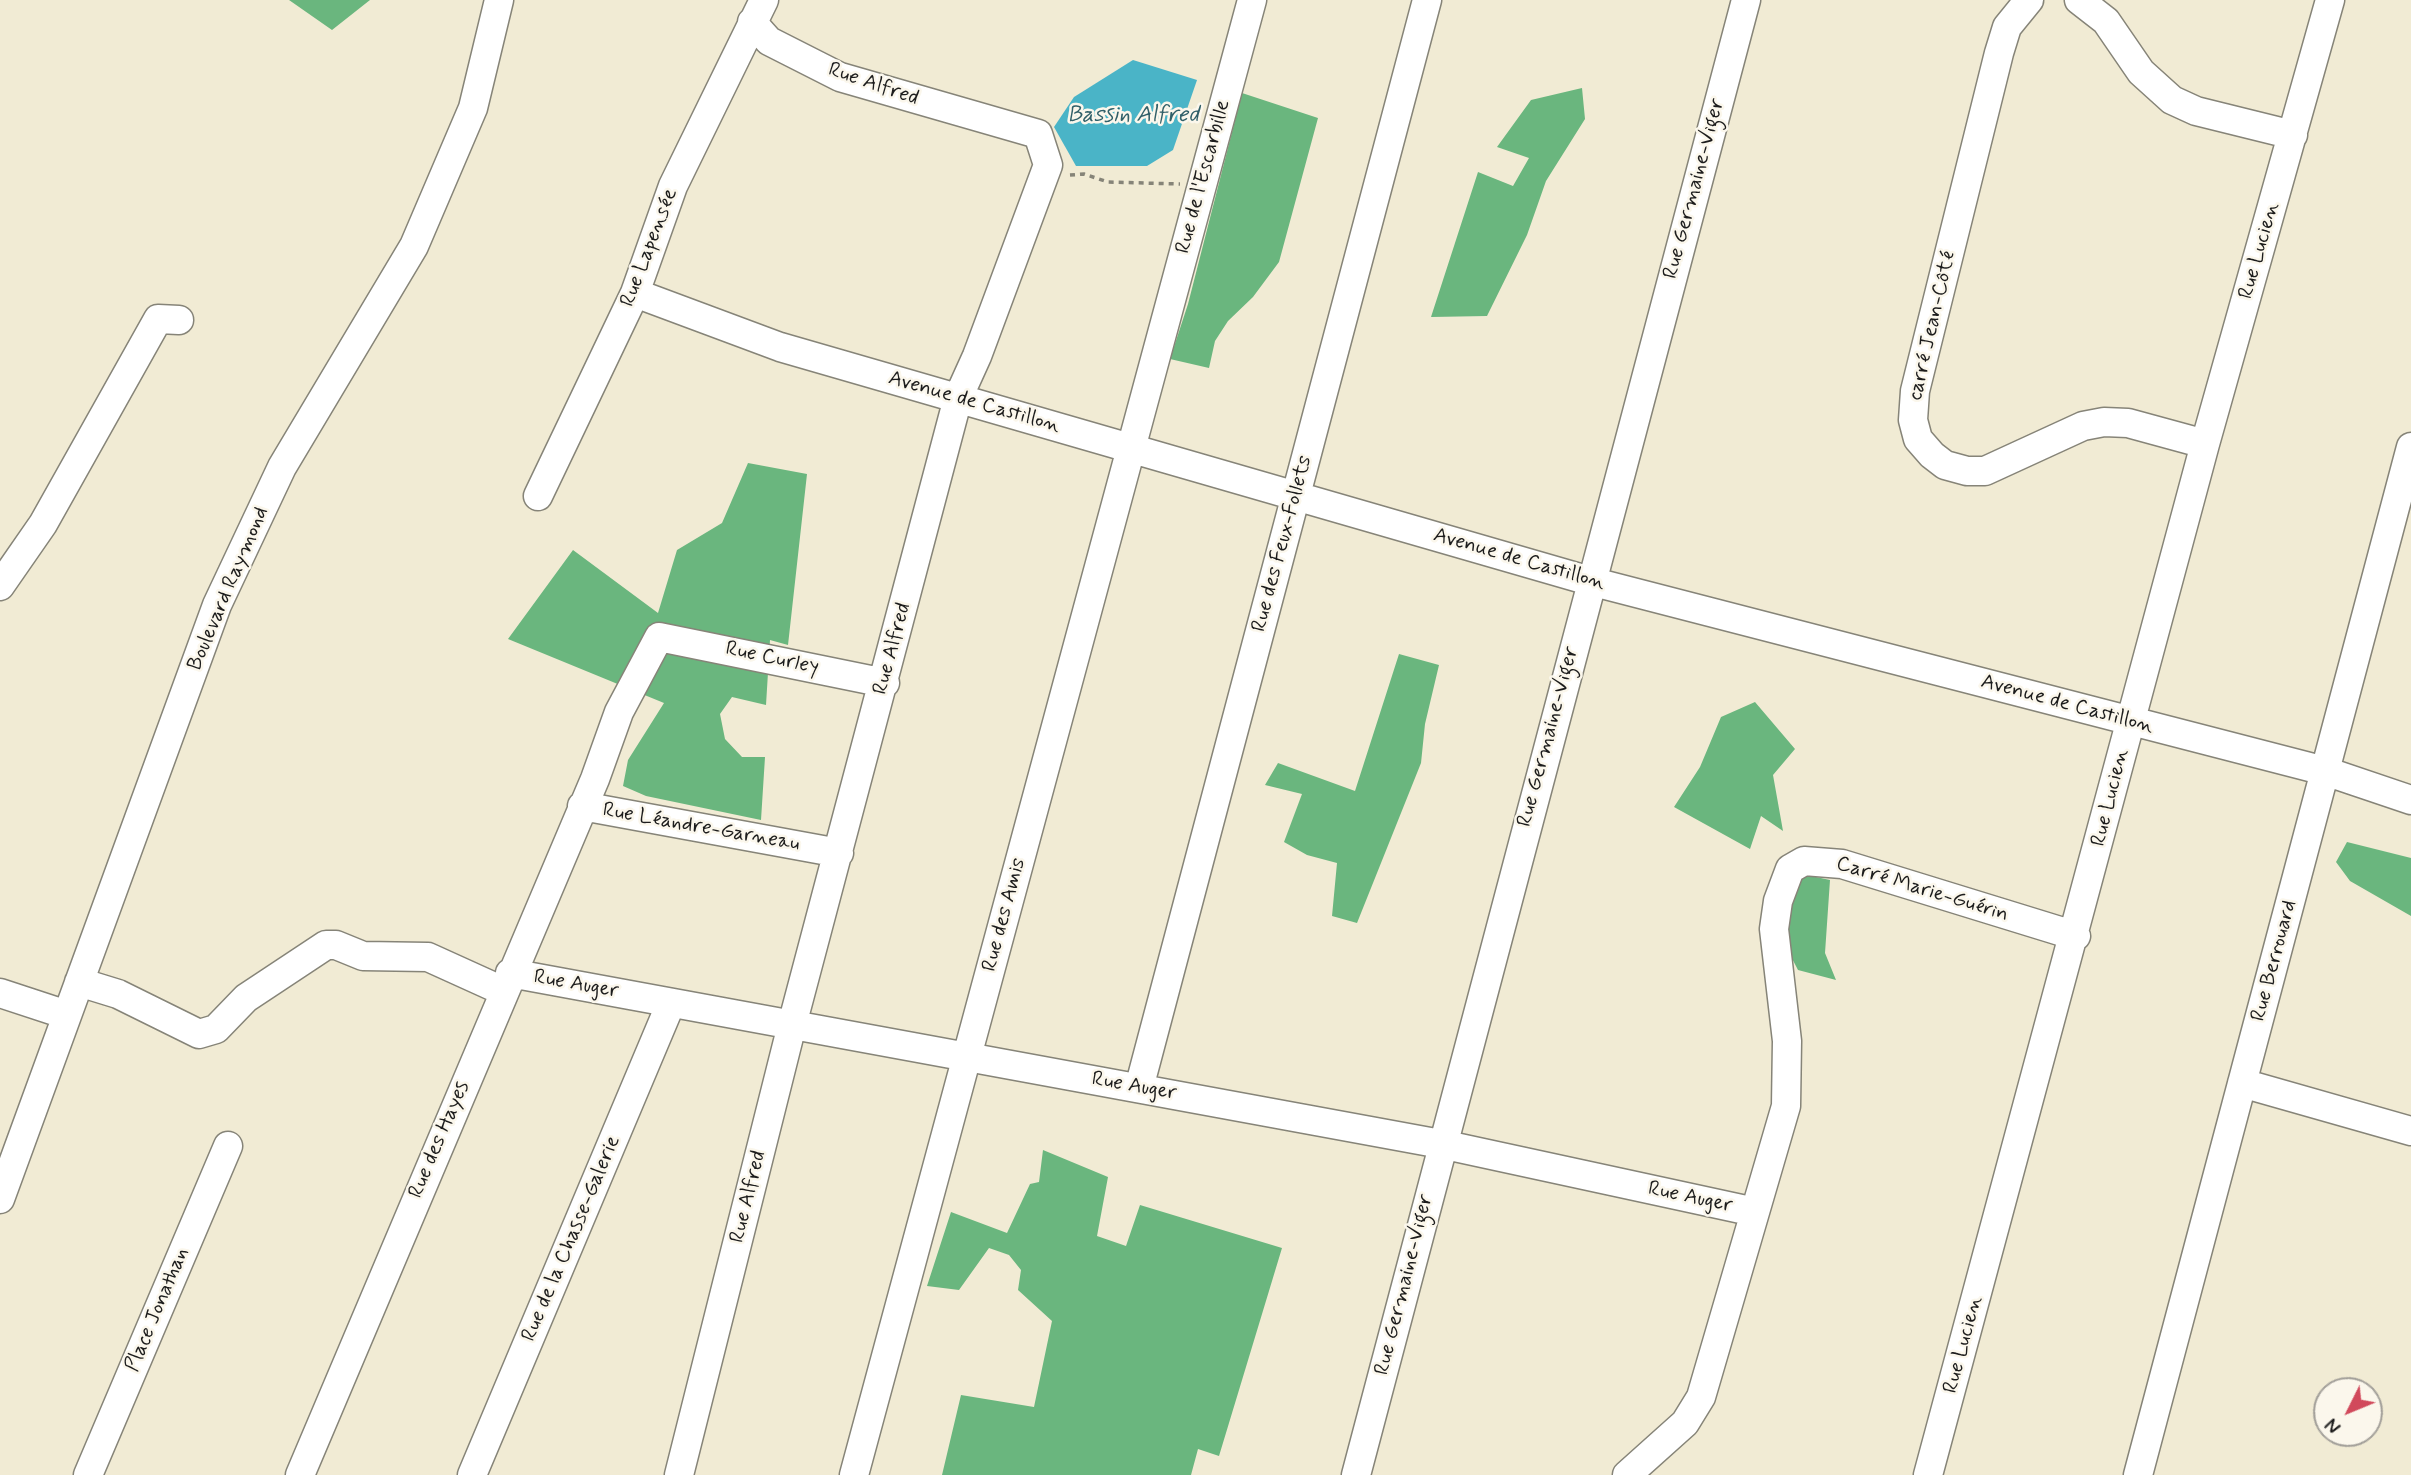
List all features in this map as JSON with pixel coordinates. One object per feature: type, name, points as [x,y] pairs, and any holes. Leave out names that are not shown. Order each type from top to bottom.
[{"type":"street","name":"Boulevard Raymond","points":[[0,1199],[217,605],[282,467],[414,246],[473,108],[499,0]]},
{"type":"street","name":"Rue de l'Escarbille","points":[[1156,355],[1252,0]]},
{"type":"street","name":"Rue des Feux-Follets","points":[[1139,1088],[1427,0]]},
{"type":"street","name":"Rue Germaine-Viger","points":[[1356,1475],[1441,1143],[1746,0]]},
{"type":"street","name":"carré Jean-Côté","points":[[2029,0],[2007,27],[1999,53],[1915,391],[1913,420],[1918,439],[1945,465],[1967,471],[1985,471],[2083,426],[2104,422],[2128,423],[2206,444]]},
{"type":"street","points":[[2079,0],[2106,21],[2141,72],[2172,100],[2196,111],[2293,135]]},
{"type":"street","name":"Rue Lucien","points":[[1928,1475],[2076,936],[2206,444],[2330,0]]},
{"type":"street","name":"Rue Alfred","points":[[679,1475],[792,1025],[885,683],[958,398],[977,356],[1048,165],[1038,135],[840,77],[769,41],[758,11]]},
{"type":"street","name":"Rue Lapensée","points":[[538,496],[635,293],[673,186],[758,11]]},
{"type":"street","name":"Avenue de Castillon","points":[[635,293],[780,347],[1590,581],[2325,771],[2411,800]]},
{"type":"street","points":[[0,586],[43,524],[158,319],[179,320]]},
{"type":"street","name":"Rue des Amis","points":[[854,1475],[1156,355]]},
{"type":"street","name":"Rue Berrouard","points":[[2138,1475],[2411,447]]},
{"type":"street","name":"Rue Curley","points":[[659,636],[885,683]]},
{"type":"street","name":"Rue Léandre-Garneau","points":[[659,636],[620,712],[582,806],[839,853]]},
{"type":"street","name":"Rue des Hayes","points":[[300,1475],[582,806]]},
{"type":"street","name":"Carré Marie-Guérin","points":[[1627,1475],[1678,1431],[1701,1397],[1786,1105],[1787,1052],[1774,929],[1778,901],[1790,869],[1804,861],[1842,864],[2076,936]]},
{"type":"street","name":"Rue Auger","points":[[79,982],[118,995],[199,1034],[216,1029],[246,998],[326,945],[336,945],[363,956],[428,957],[507,982],[671,1003],[1441,1143],[1755,1212]]},
{"type":"street","points":[[0,993],[67,1015]]},
{"type":"street","name":"Rue de la Chasse-Galerie","points":[[472,1475],[671,1003]]},
{"type":"street","points":[[2242,1083],[2411,1131]]},
{"type":"street","name":"Place Jonathan","points":[[88,1475],[228,1146]]},
{"type":"path","points":[[1048,165],[1060,176],[1084,174],[1108,182],[1166,185],[1203,182]]},
{"type":"green space","points":[[289,0],[370,0],[332,30]]},
{"type":"green space","points":[[1582,88],[1585,119],[1546,181],[1527,235],[1487,316],[1431,317],[1478,172],[1513,186],[1529,158],[1497,147],[1531,100]]},
{"type":"green space","points":[[1242,93],[1318,118],[1279,262],[1253,297],[1228,321],[1215,341],[1209,368],[1170,359],[1188,304]]},
{"type":"green space","points":[[748,463],[807,474],[788,645],[770,640],[766,705],[732,697],[720,714],[725,739],[742,757],[765,757],[761,820],[646,796],[623,786],[628,760],[664,703],[508,639],[573,550],[658,613],[677,550],[722,523]]},
{"type":"green space","points":[[1399,654],[1439,665],[1425,724],[1421,763],[1357,923],[1332,916],[1337,863],[1307,855],[1284,842],[1302,794],[1265,785],[1278,763],[1355,791]]},
{"type":"green space","points":[[1755,702],[1795,749],[1773,775],[1783,831],[1761,816],[1750,849],[1674,807],[1700,767],[1721,717]]},
{"type":"green space","points":[[2347,842],[2411,858],[2411,916],[2350,881],[2336,862]]},
{"type":"green space","points":[[1793,872],[1830,880],[1825,953],[1836,980],[1798,970],[1784,943]]},
{"type":"green space","points":[[1043,1150],[1108,1177],[1097,1236],[1126,1246],[1140,1205],[1282,1248],[1219,1456],[1198,1449],[1191,1475],[942,1475],[961,1395],[1034,1407],[1052,1321],[1018,1290],[1021,1270],[1009,1255],[989,1248],[959,1290],[927,1286],[951,1212],[1007,1233],[1030,1184],[1039,1182]]},
{"type":"water","name":"Bassin Alfred","points":[[1133,60],[1197,80],[1173,150],[1147,166],[1076,166],[1054,127],[1074,97]]}]
